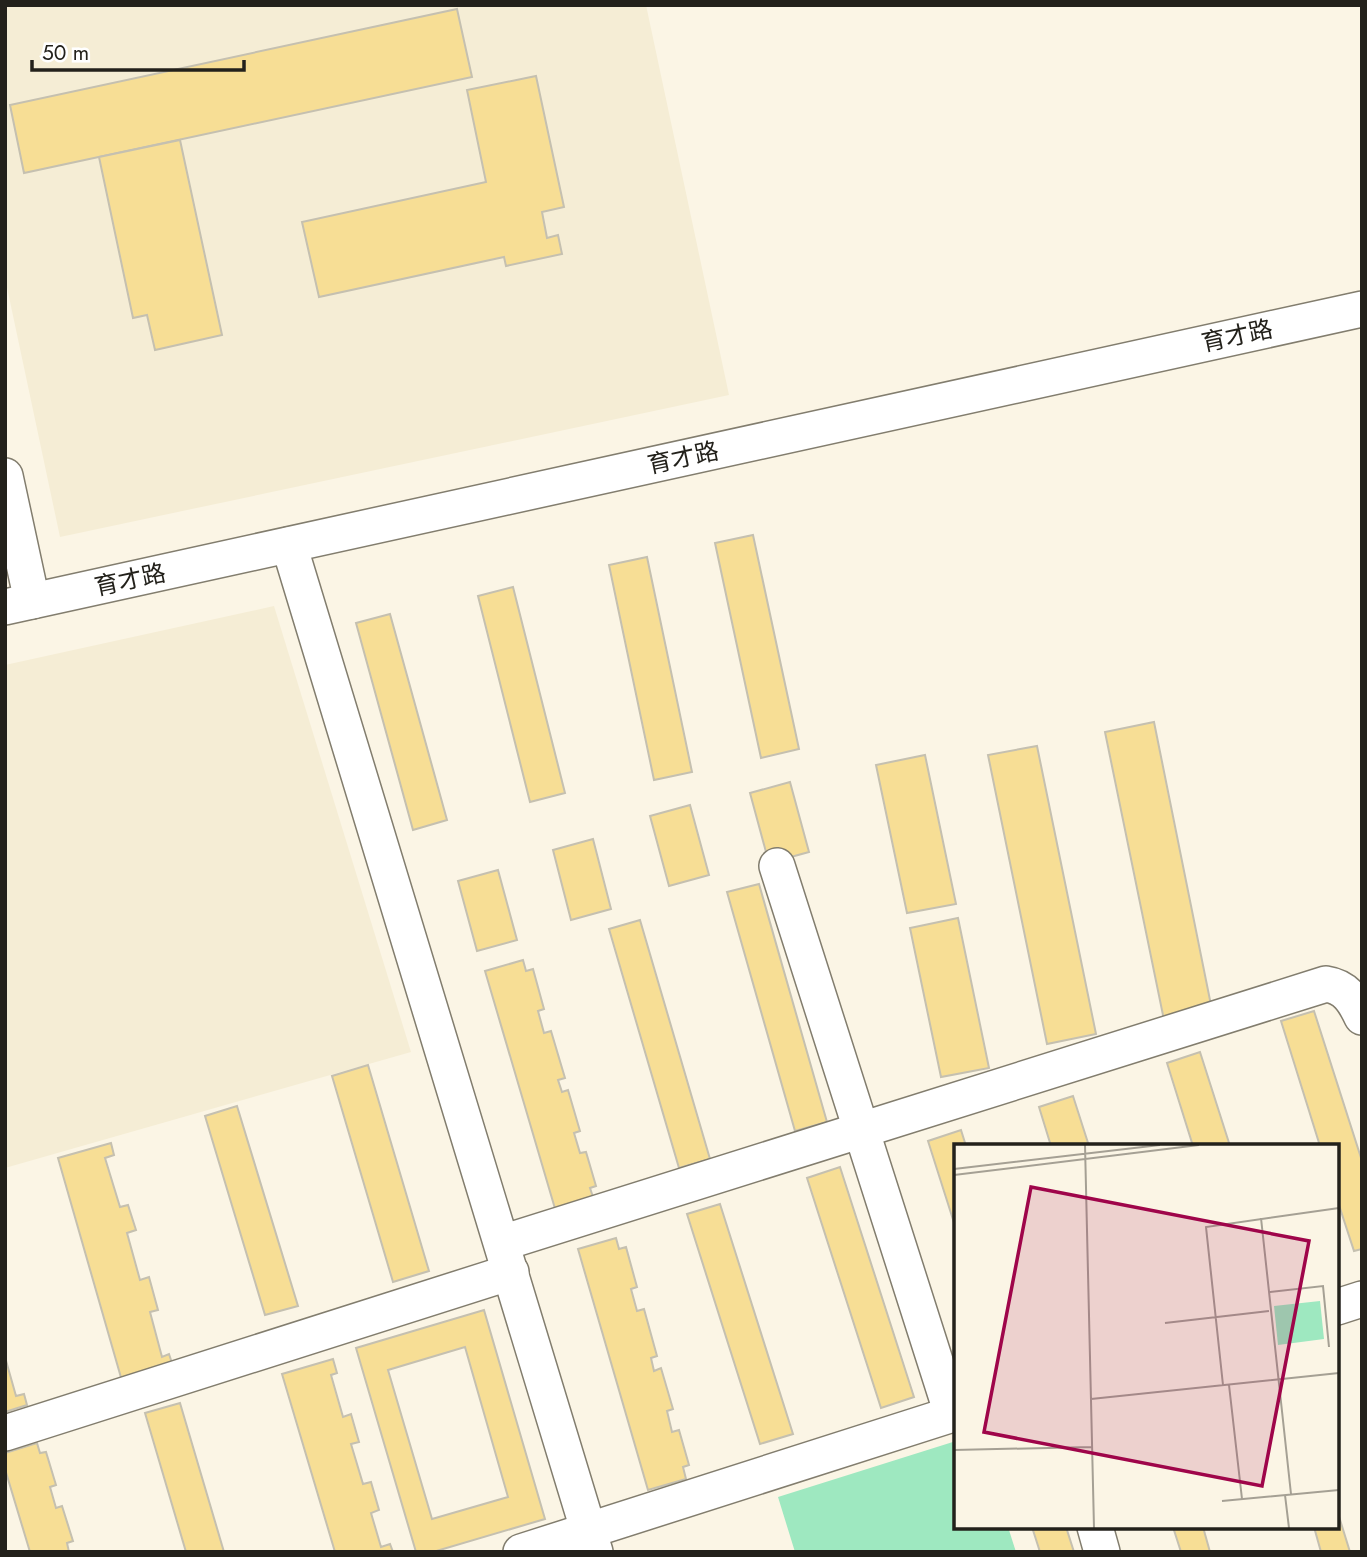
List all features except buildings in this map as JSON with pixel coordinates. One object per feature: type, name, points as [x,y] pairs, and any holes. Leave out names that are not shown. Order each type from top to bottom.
[{"type":"street","name":"育才路","points":[[19,604],[1362,309]]},
{"type":"street","points":[[5,476],[19,604]]},
{"type":"street","points":[[289,545],[592,1541]]},
{"type":"street","points":[[521,1552],[592,1541],[954,1414],[777,866]]},
{"type":"street","points":[[5,1433],[506,1258],[861,1130],[1326,984],[1336,985],[1350,995],[1362,1017]]},
{"type":"street","points":[[1339,1306],[1362,1299]]},
{"type":"street","points":[[1096,1529],[1102,1552]]},
{"type":"shaded area","points":[[5,5],[646,5],[729,395],[60,537],[5,278]]},
{"type":"shaded area","points":[[274,606],[411,1052],[5,1168],[5,665]]},
{"type":"green space","points":[[954,1442],[954,1529],[1009,1529],[1016,1552],[795,1552],[778,1497]]}]
